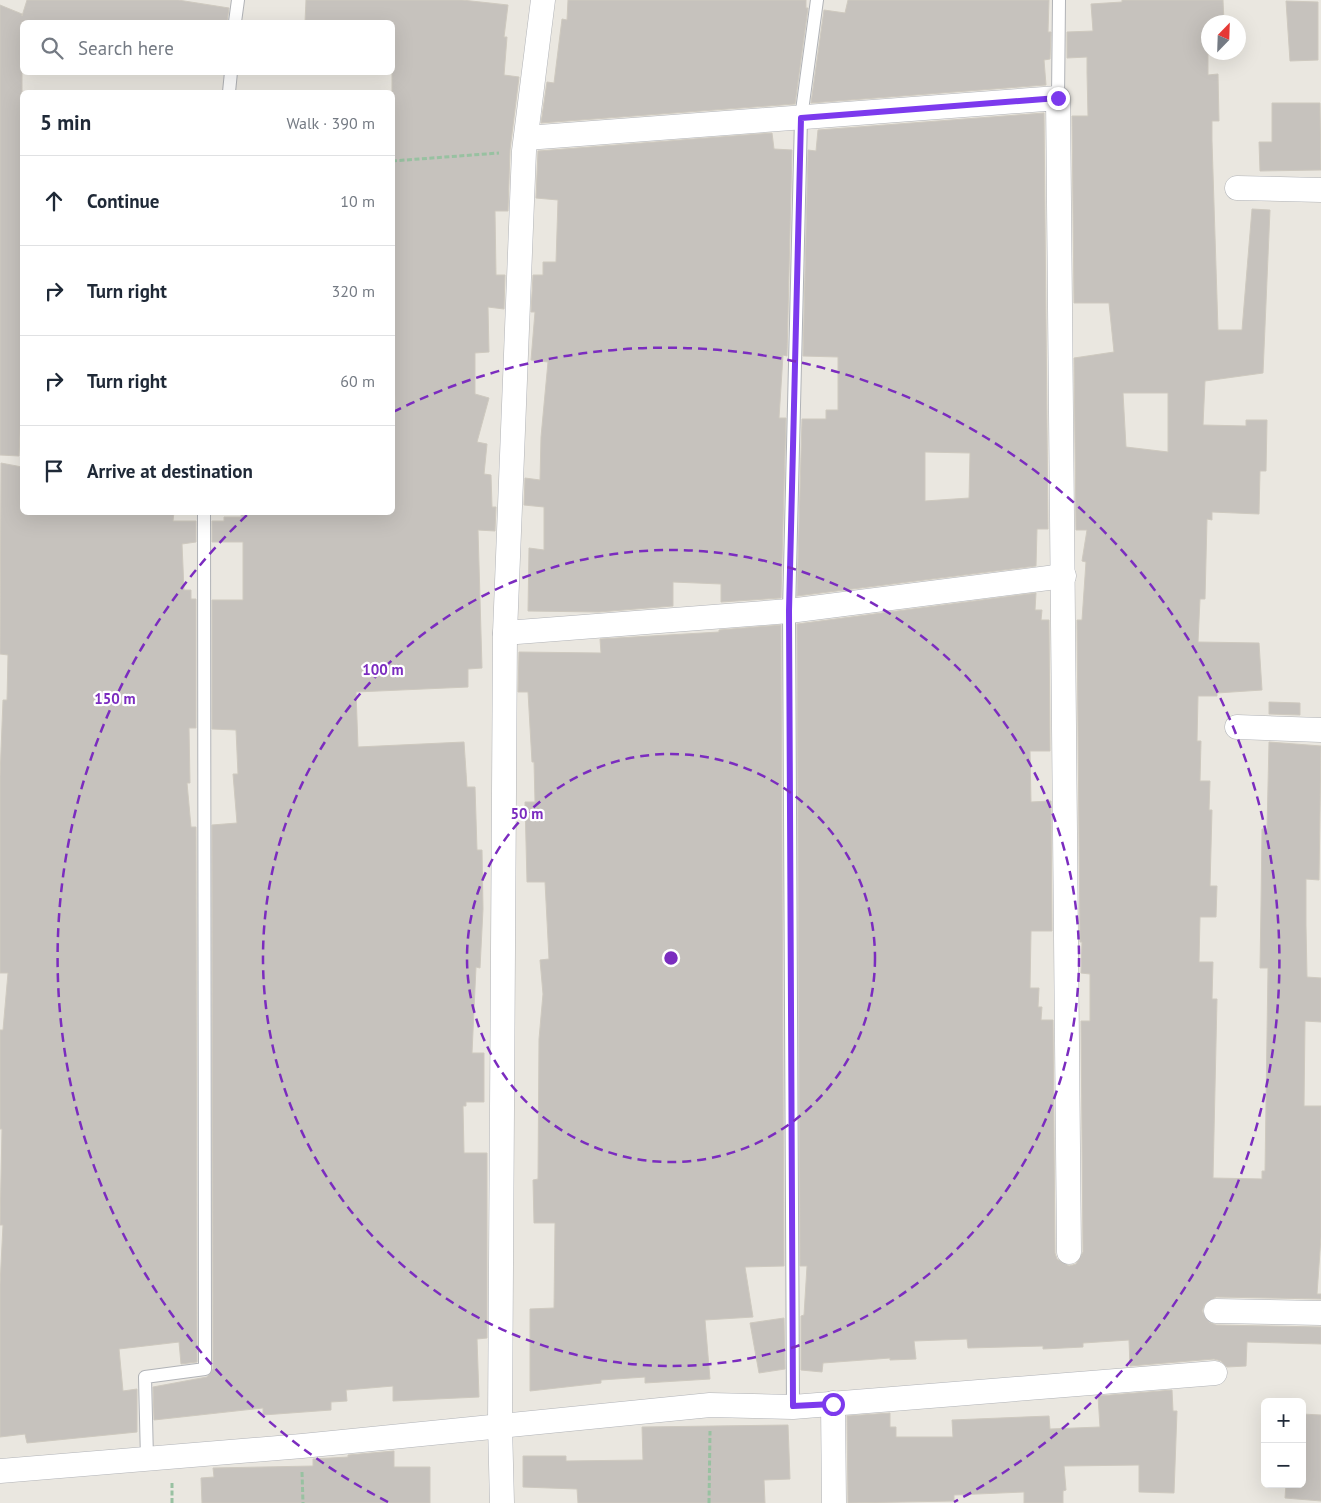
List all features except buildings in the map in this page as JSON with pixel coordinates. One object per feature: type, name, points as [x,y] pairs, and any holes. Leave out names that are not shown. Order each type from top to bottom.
[{"type":"street","points":[[502,1503],[500,1425],[505,633],[525,144],[542,0]]},
{"type":"street","points":[[525,144],[801,118],[1058,98],[1069,1252]]},
{"type":"street","points":[[1237,188],[1321,190]]},
{"type":"street","points":[[505,633],[789,611],[1064,576]]},
{"type":"street","points":[[1237,727],[1321,730]]},
{"type":"street","points":[[1216,1311],[1321,1314]]},
{"type":"street","points":[[0,1471],[302,1446],[500,1425],[710,1406],[833,1404],[1215,1372]]},
{"type":"street","points":[[833,1404],[834,1503]]},
{"type":"lane","points":[[236,20],[238,0]]},
{"type":"lane","points":[[793,1406],[789,611],[801,118],[817,0]]},
{"type":"lane","points":[[1058,98],[1059,0]]},
{"type":"lane","points":[[229,90],[231,75]]},
{"type":"lane","points":[[148,1459],[145,1377],[205,1368],[204,515]]},
{"type":"path","points":[[395,161],[525,144]]},
{"type":"path","points":[[709,1503],[710,1406]]},
{"type":"path","points":[[302,1446],[303,1503]]},
{"type":"route","points":[[833,1404],[793,1406],[789,611],[801,118],[1058,98]]}]
